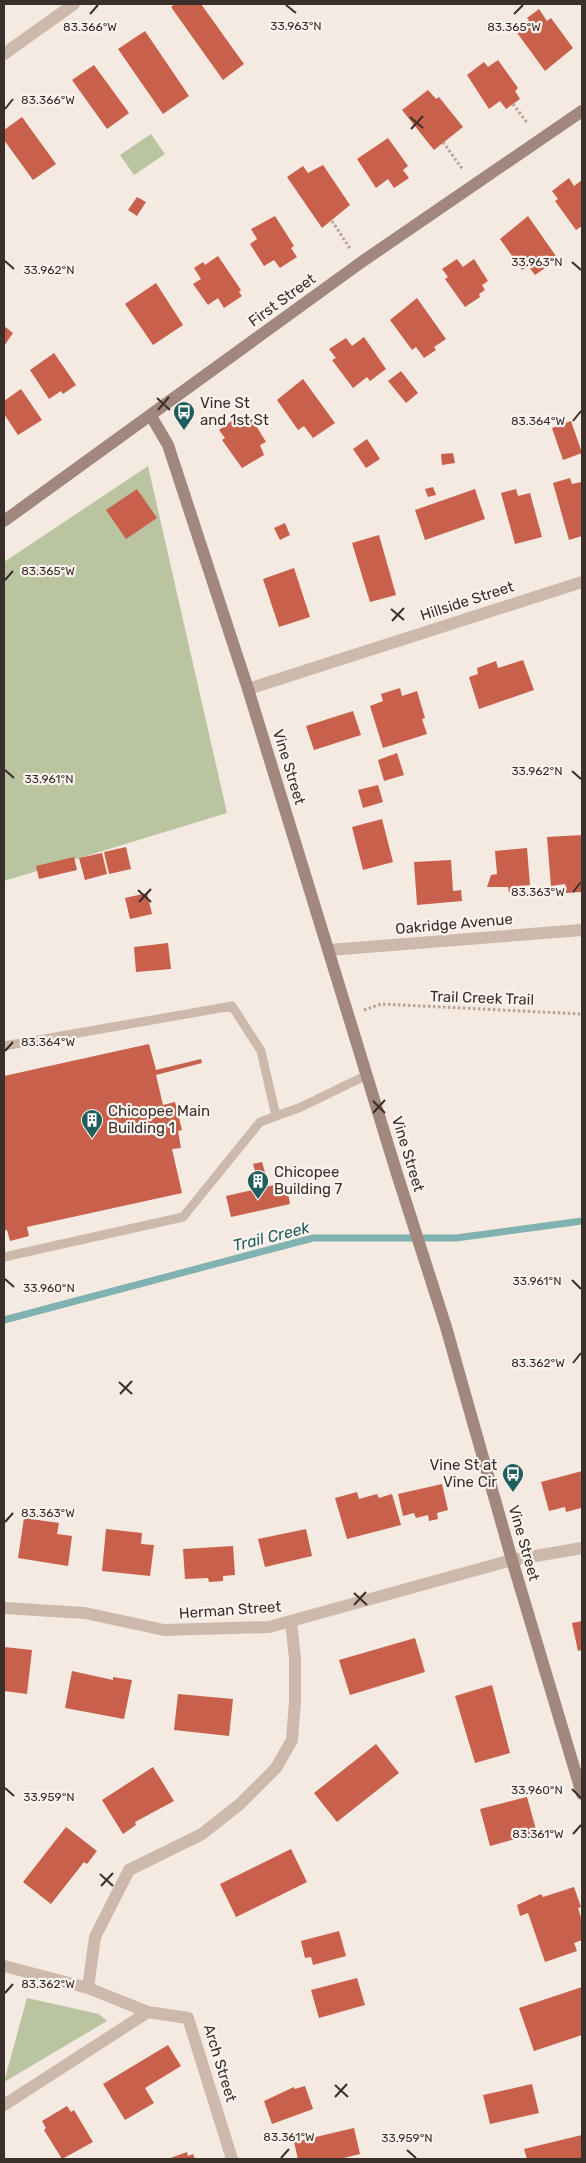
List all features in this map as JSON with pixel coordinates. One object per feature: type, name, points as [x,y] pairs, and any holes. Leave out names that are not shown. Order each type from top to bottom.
[{"type":"street","points":[[4,54],[74,4]]},
{"type":"street","name":"First Street","points":[[4,521],[363,261],[582,111]]},
{"type":"street","name":"Vine Street","points":[[151,416],[168,445],[248,688],[397,1174],[446,1327],[512,1560],[582,1794]]},
{"type":"street","name":"Hillside Street","points":[[248,688],[582,582]]},
{"type":"street","name":"Oakridge Avenue","points":[[329,950],[582,930]]},
{"type":"street","name":"Herman Street","points":[[4,1608],[85,1613],[164,1630],[269,1627],[512,1560],[582,1548]]},
{"type":"street","points":[[88,1988],[95,1937],[129,1870],[202,1834],[240,1804],[276,1768],[292,1740],[295,1667],[291,1622]]},
{"type":"street","name":"Arch Street","points":[[4,1966],[88,1988],[148,2012],[188,2018],[232,2159]]},
{"type":"street","points":[[4,2104],[148,2012]]},
{"type":"lane","points":[[4,1046],[232,1006],[261,1051],[276,1116]]},
{"type":"lane","points":[[4,1258],[183,1217],[260,1122],[301,1107],[367,1075]]},
{"type":"path","points":[[514,104],[528,124]]},
{"type":"path","points":[[443,142],[463,170]]},
{"type":"path","points":[[332,221],[352,251]]},
{"type":"path","name":"Trail Creek Trail","points":[[380,1004],[582,1014]]},
{"type":"green space","points":[[151,134],[165,154],[134,175],[120,155]]},
{"type":"green space","points":[[148,466],[227,813],[4,881],[4,562]]},
{"type":"green space","points":[[27,1998],[99,2014],[107,2021],[4,2082]]},
{"type":"building","points":[[175,4],[201,4],[244,64],[223,80],[171,7]]},
{"type":"building","points":[[539,9],[547,21],[551,18],[573,48],[545,71],[515,30],[529,20],[527,18]]},
{"type":"building","points":[[145,31],[189,96],[163,114],[118,49]]},
{"type":"building","points":[[498,60],[518,88],[515,91],[520,99],[506,109],[500,101],[489,109],[467,75],[484,62],[488,67]]},
{"type":"building","points":[[94,65],[129,113],[107,129],[72,80]]},
{"type":"building","points":[[428,90],[436,99],[439,97],[463,127],[434,150],[402,110]]},
{"type":"building","points":[[22,117],[56,164],[33,180],[4,140],[4,130]]},
{"type":"building","points":[[388,138],[408,166],[403,170],[409,178],[394,188],[388,179],[376,188],[357,159]]},
{"type":"building","points":[[323,165],[350,205],[322,228],[287,177],[303,166],[308,173]]},
{"type":"building","points":[[569,178],[574,186],[582,180],[582,226],[576,230],[555,201],[558,199],[552,191]]},
{"type":"building","points":[[137,197],[146,202],[137,216],[128,210]]},
{"type":"building","points":[[275,216],[294,246],[291,248],[297,257],[280,268],[274,260],[264,266],[250,244],[257,239],[251,229]]},
{"type":"building","points":[[528,216],[558,259],[535,275],[528,266],[522,270],[500,239]]},
{"type":"building","points":[[218,256],[241,290],[239,292],[242,296],[224,308],[218,298],[208,305],[193,284],[201,279],[194,268],[203,262],[205,265]]},
{"type":"building","points":[[457,259],[463,267],[474,259],[488,281],[482,285],[485,290],[479,294],[480,297],[465,307],[445,279],[448,277],[442,269]]},
{"type":"building","points":[[156,283],[183,325],[153,345],[125,304]]},
{"type":"building","points":[[417,298],[446,339],[434,347],[436,350],[424,358],[416,347],[412,350],[390,320]]},
{"type":"building","points":[[4,326],[13,333],[4,346]]},
{"type":"building","points":[[364,337],[386,369],[370,381],[367,377],[353,388],[332,360],[336,358],[329,349],[346,338],[352,346]]},
{"type":"building","points":[[54,353],[76,385],[63,394],[61,391],[49,399],[30,370]]},
{"type":"building","points":[[401,371],[418,393],[406,403],[388,381]]},
{"type":"building","points":[[303,379],[335,423],[313,438],[304,426],[298,430],[277,400]]},
{"type":"building","points":[[21,389],[42,420],[18,435],[4,414],[4,401]]},
{"type":"building","points":[[252,419],[266,442],[260,445],[264,455],[242,468],[222,440],[225,438],[219,430],[233,420],[240,428]]},
{"type":"building","points":[[571,421],[582,453],[563,460],[552,428]]},
{"type":"building","points":[[367,439],[380,459],[366,468],[353,449]]},
{"type":"building","points":[[453,453],[455,463],[442,465],[441,454]]},
{"type":"building","points":[[570,478],[572,484],[581,482],[582,485],[582,536],[569,540],[553,483]]},
{"type":"building","points":[[433,487],[436,495],[428,497],[425,489]]},
{"type":"building","points":[[137,489],[157,518],[126,539],[106,510]]},
{"type":"building","points":[[475,489],[485,519],[425,540],[415,510]]},
{"type":"building","points":[[516,489],[518,496],[530,493],[542,537],[515,544],[501,493]]},
{"type":"building","points":[[285,523],[290,535],[280,540],[274,528]]},
{"type":"building","points":[[379,535],[396,595],[370,602],[352,543]]},
{"type":"building","points":[[294,568],[310,617],[279,627],[263,579]]},
{"type":"building","points":[[523,660],[534,690],[479,709],[469,677],[478,674],[477,668],[496,661],[498,668]]},
{"type":"building","points":[[400,688],[402,696],[417,691],[425,718],[422,719],[427,734],[383,748],[370,706],[383,701],[381,694]]},
{"type":"building","points":[[353,711],[361,735],[314,750],[306,726]]},
{"type":"building","points":[[397,753],[404,775],[384,781],[378,760]]},
{"type":"building","points":[[378,785],[383,802],[363,808],[358,790]]},
{"type":"building","points":[[382,819],[393,862],[363,870],[352,827]]},
{"type":"building","points":[[582,835],[582,892],[566,893],[565,884],[551,886],[547,837]]},
{"type":"building","points":[[126,847],[131,869],[109,874],[104,852]]},
{"type":"building","points":[[527,848],[530,885],[522,886],[523,891],[509,893],[508,887],[487,887],[491,875],[497,874],[495,851]]},
{"type":"building","points":[[102,853],[107,874],[85,880],[79,858]]},
{"type":"building","points":[[74,857],[77,870],[39,879],[36,866]]},
{"type":"building","points":[[451,860],[453,891],[461,890],[462,901],[417,905],[414,862]]},
{"type":"building","points":[[147,893],[152,914],[130,919],[125,898]]},
{"type":"building","points":[[168,943],[171,969],[136,972],[134,947]]},
{"type":"building","name":"Chicopee Main Building 1","points":[[149,1044],[156,1070],[201,1059],[202,1063],[156,1075],[163,1105],[175,1102],[182,1130],[178,1131],[181,1148],[172,1149],[182,1193],[27,1227],[29,1236],[10,1241],[7,1230],[4,1231],[4,1076]]},
{"type":"building","points":[[262,1162],[266,1176],[257,1178],[253,1164]]},
{"type":"building","name":"Chicopee Building 7","points":[[274,1185],[275,1190],[287,1187],[290,1204],[231,1217],[226,1196]]},
{"type":"building","points":[[582,1471],[581,1508],[566,1512],[565,1507],[549,1511],[541,1482]]},
{"type":"building","points":[[442,1484],[448,1510],[437,1513],[438,1519],[429,1521],[428,1515],[416,1518],[414,1513],[403,1516],[398,1494]]},
{"type":"building","points":[[357,1492],[359,1499],[377,1494],[379,1498],[392,1494],[401,1525],[347,1539],[335,1498]]},
{"type":"building","points":[[24,1518],[59,1523],[57,1534],[72,1536],[68,1566],[18,1558]]},
{"type":"building","points":[[106,1529],[142,1533],[141,1544],[154,1545],[150,1576],[102,1571]]},
{"type":"building","points":[[306,1529],[312,1556],[265,1567],[258,1539]]},
{"type":"building","points":[[233,1546],[235,1575],[223,1576],[223,1581],[209,1582],[208,1578],[185,1579],[183,1549]]},
{"type":"building","points":[[582,1621],[582,1650],[578,1651],[572,1623]]},
{"type":"building","points":[[415,1638],[425,1672],[350,1695],[339,1660]]},
{"type":"building","points":[[4,1647],[32,1650],[27,1694],[4,1691]]},
{"type":"building","points":[[72,1671],[113,1680],[113,1677],[132,1680],[124,1719],[65,1708]]},
{"type":"building","points":[[492,1685],[510,1753],[475,1763],[455,1696]]},
{"type":"building","points":[[178,1694],[233,1699],[229,1736],[174,1730]]},
{"type":"building","points":[[376,1744],[399,1773],[337,1822],[314,1793]]},
{"type":"building","points":[[153,1767],[174,1801],[135,1822],[136,1825],[123,1834],[102,1800]]},
{"type":"building","points":[[527,1797],[537,1833],[490,1846],[480,1809]]},
{"type":"building","points":[[66,1827],[97,1851],[87,1864],[84,1862],[51,1904],[23,1882]]},
{"type":"building","points":[[291,1849],[307,1882],[236,1917],[220,1884]]},
{"type":"building","points":[[574,1887],[581,1907],[578,1908],[582,1921],[582,1940],[574,1943],[577,1951],[545,1962],[528,1913],[520,1916],[517,1905],[541,1894],[543,1897]]},
{"type":"building","points":[[339,1931],[346,1956],[313,1965],[311,1957],[305,1958],[301,1941]]},
{"type":"building","points":[[357,1978],[365,2005],[319,2018],[311,1990]]},
{"type":"building","points":[[582,1987],[582,2035],[534,2051],[519,2008]]},
{"type":"building","points":[[168,2045],[181,2066],[145,2088],[154,2103],[125,2120],[103,2084]]},
{"type":"building","points":[[532,2084],[539,2113],[490,2124],[483,2095]]},
{"type":"building","points":[[305,2086],[313,2109],[272,2124],[264,2101],[294,2087],[295,2089]]},
{"type":"building","points":[[67,2106],[71,2112],[74,2110],[93,2142],[62,2159],[44,2130],[46,2128],[42,2121]]},
{"type":"building","points":[[354,2128],[360,2154],[340,2159],[298,2159],[294,2142]]},
{"type":"building","points":[[582,2135],[582,2159],[527,2159],[524,2149]]},
{"type":"building","points":[[187,2152],[188,2156],[193,2154],[195,2159],[168,2159]]},
{"type":"waterway","name":"Trail Creek","points":[[4,1320],[313,1238],[456,1238],[582,1221]]},
{"type":"place","name":"Vine St and 1st St","points":[[184,431]]},
{"type":"place","name":"Chicopee Main Building 1","points":[[92,1139]]},
{"type":"place","name":"Chicopee Building 7","points":[[258,1200]]},
{"type":"place","name":"Vine St at Vine Cir","points":[[513,1493]]}]
